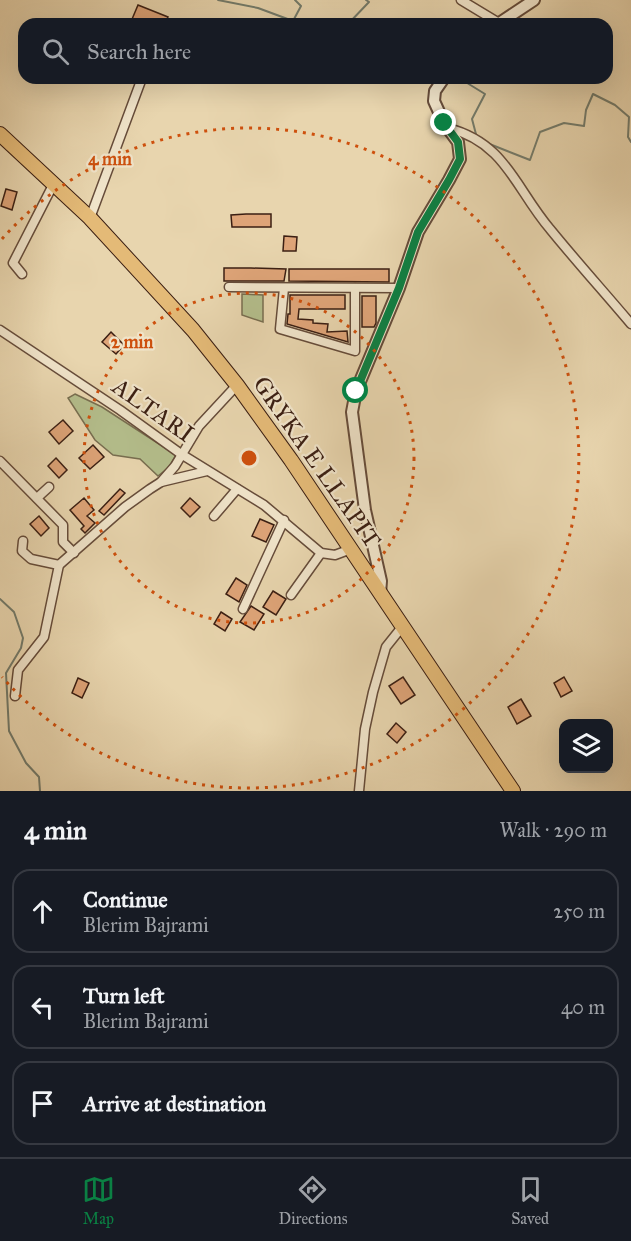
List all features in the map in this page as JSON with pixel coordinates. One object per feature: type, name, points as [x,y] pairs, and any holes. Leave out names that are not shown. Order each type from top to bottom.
[{"type":"main road","name":"GRYKA E LLAPIT","points":[[0,134],[90,218],[193,330],[237,385],[351,549],[513,791]]},
{"type":"street","points":[[461,0],[490,18]]},
{"type":"street","points":[[508,18],[534,0]]},
{"type":"street","points":[[90,218],[140,84]]},
{"type":"street","points":[[380,594],[381,581],[366,510],[352,412],[356,391],[399,288],[418,232],[460,159],[458,142],[436,109],[435,91],[440,84]]},
{"type":"street","points":[[448,128],[468,133],[502,160],[549,228],[631,324]]},
{"type":"street","points":[[22,274],[13,263],[54,183]]},
{"type":"street","points":[[229,287],[399,288]]},
{"type":"street","points":[[284,288],[280,329],[355,351],[355,288]]},
{"type":"street","name":"ALTARI","points":[[0,330],[120,410],[181,454],[284,520],[321,553]]},
{"type":"street","points":[[15,696],[18,670],[44,637],[59,566],[125,507],[161,482],[175,466],[199,426],[237,385]]},
{"type":"street","points":[[0,462],[63,525],[63,542],[74,553]]},
{"type":"street","points":[[161,482],[207,471]]},
{"type":"street","points":[[37,498],[49,487]]},
{"type":"street","points":[[214,516],[237,489]]},
{"type":"street","points":[[243,609],[284,520]]},
{"type":"street","points":[[22,541],[22,550],[31,559],[59,566]]},
{"type":"street","points":[[291,595],[321,553],[335,555],[351,549]]},
{"type":"street","points":[[359,791],[365,729],[373,692],[386,647],[402,627]]},
{"type":"green space","points":[[242,294],[263,295],[263,322],[242,315]]},
{"type":"green space","points":[[75,394],[102,407],[176,455],[169,467],[158,476],[140,459],[113,455],[95,440],[68,398]]},
{"type":"building","points":[[138,5],[168,17],[168,18],[133,18]]},
{"type":"building","points":[[6,189],[17,192],[12,210],[1,206]]},
{"type":"building","points":[[271,214],[271,227],[232,227],[231,215]]},
{"type":"building","points":[[284,236],[297,237],[296,251],[283,251]]},
{"type":"building","points":[[224,268],[286,269],[284,281],[224,281]]},
{"type":"building","points":[[289,269],[389,269],[389,282],[289,281]]},
{"type":"building","points":[[290,295],[345,295],[345,309],[299,309],[298,319],[328,324],[327,332],[347,331],[348,342],[287,324],[288,314],[290,314]]},
{"type":"building","points":[[362,296],[376,296],[374,327],[362,327]]},
{"type":"building","points":[[111,332],[124,345],[116,354],[102,342]]},
{"type":"building","points":[[63,420],[73,431],[59,444],[49,432]]},
{"type":"building","points":[[93,445],[104,457],[90,469],[79,458]]},
{"type":"building","points":[[56,458],[67,470],[59,478],[48,466]]},
{"type":"building","points":[[120,489],[125,493],[104,515],[99,511]]},
{"type":"building","points":[[84,498],[94,510],[87,516],[95,523],[85,533],[81,529],[84,526],[70,510]]},
{"type":"building","points":[[190,498],[200,507],[190,517],[181,508]]},
{"type":"building","points":[[39,516],[49,528],[41,536],[30,524]]},
{"type":"building","points":[[260,519],[274,525],[266,542],[252,536]]},
{"type":"building","points":[[236,578],[247,585],[239,602],[226,594]]},
{"type":"building","points":[[273,591],[286,599],[276,615],[263,607]]},
{"type":"building","points":[[251,606],[264,614],[254,630],[240,622]]},
{"type":"building","points":[[221,612],[232,619],[225,631],[214,624]]},
{"type":"building","points":[[403,677],[415,695],[401,704],[389,686]]},
{"type":"building","points":[[564,677],[572,691],[561,697],[554,683]]},
{"type":"building","points":[[78,678],[89,683],[82,698],[72,693]]},
{"type":"building","points":[[521,699],[531,716],[517,724],[508,707]]},
{"type":"building","points":[[396,723],[406,732],[397,743],[387,734]]},
{"type":"waterway","points":[[218,0],[258,8],[285,18]]},
{"type":"waterway","points":[[295,0],[301,6],[295,18]]},
{"type":"waterway","points":[[354,18],[369,2],[366,0]]},
{"type":"waterway","points":[[469,84],[485,94],[472,119],[477,138]]},
{"type":"waterway","points":[[487,143],[530,160],[540,132],[564,123],[584,126],[586,110],[593,94],[615,105],[629,117],[628,137],[631,142]]},
{"type":"waterway","points":[[0,599],[14,612],[23,638],[21,648],[6,673],[9,731],[26,763],[39,777],[40,791]]},
{"type":"route","points":[[356,391],[399,288],[418,232],[460,159],[458,142],[444,123]]}]
